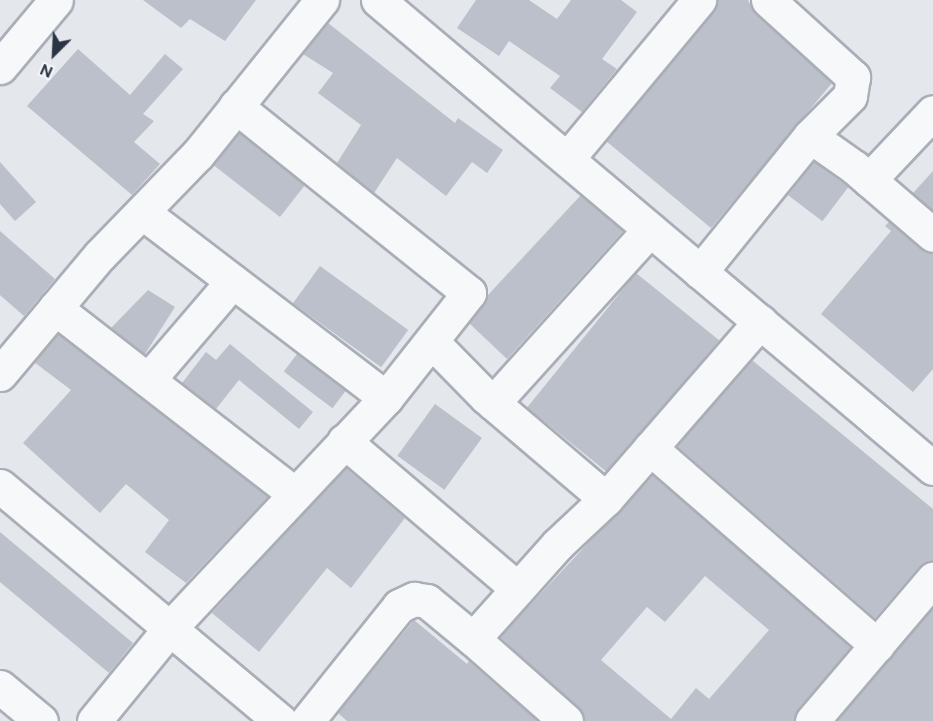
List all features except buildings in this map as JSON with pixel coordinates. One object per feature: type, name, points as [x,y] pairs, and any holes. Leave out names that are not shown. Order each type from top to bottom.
[{"type":"street","points":[[0,67],[56,0]]},
{"type":"street","points":[[0,374],[55,308],[198,154],[322,0]]},
{"type":"street","points":[[378,0],[933,468]]},
{"type":"street","points":[[700,272],[810,136],[850,96],[853,78],[768,0]]},
{"type":"street","points":[[567,159],[681,6]]},
{"type":"street","points":[[94,721],[170,628],[386,398],[433,343],[469,294],[236,106]]},
{"type":"street","points":[[869,180],[933,112]]},
{"type":"street","points":[[810,136],[869,180],[933,235]]},
{"type":"street","points":[[142,212],[386,398]]},
{"type":"street","points":[[494,402],[650,229]]},
{"type":"street","points":[[148,380],[233,281]]},
{"type":"street","points":[[55,308],[295,494]]},
{"type":"street","points":[[473,639],[518,589],[606,500],[760,322]]},
{"type":"street","points":[[433,343],[494,402],[606,500]]},
{"type":"street","points":[[344,441],[518,589]]},
{"type":"street","points":[[650,448],[877,645]]},
{"type":"street","points":[[0,486],[280,721]]},
{"type":"street","points":[[812,721],[933,579]]},
{"type":"street","points":[[307,721],[399,606],[414,599],[427,601],[566,721]]},
{"type":"street","points":[[0,687],[41,721]]}]
